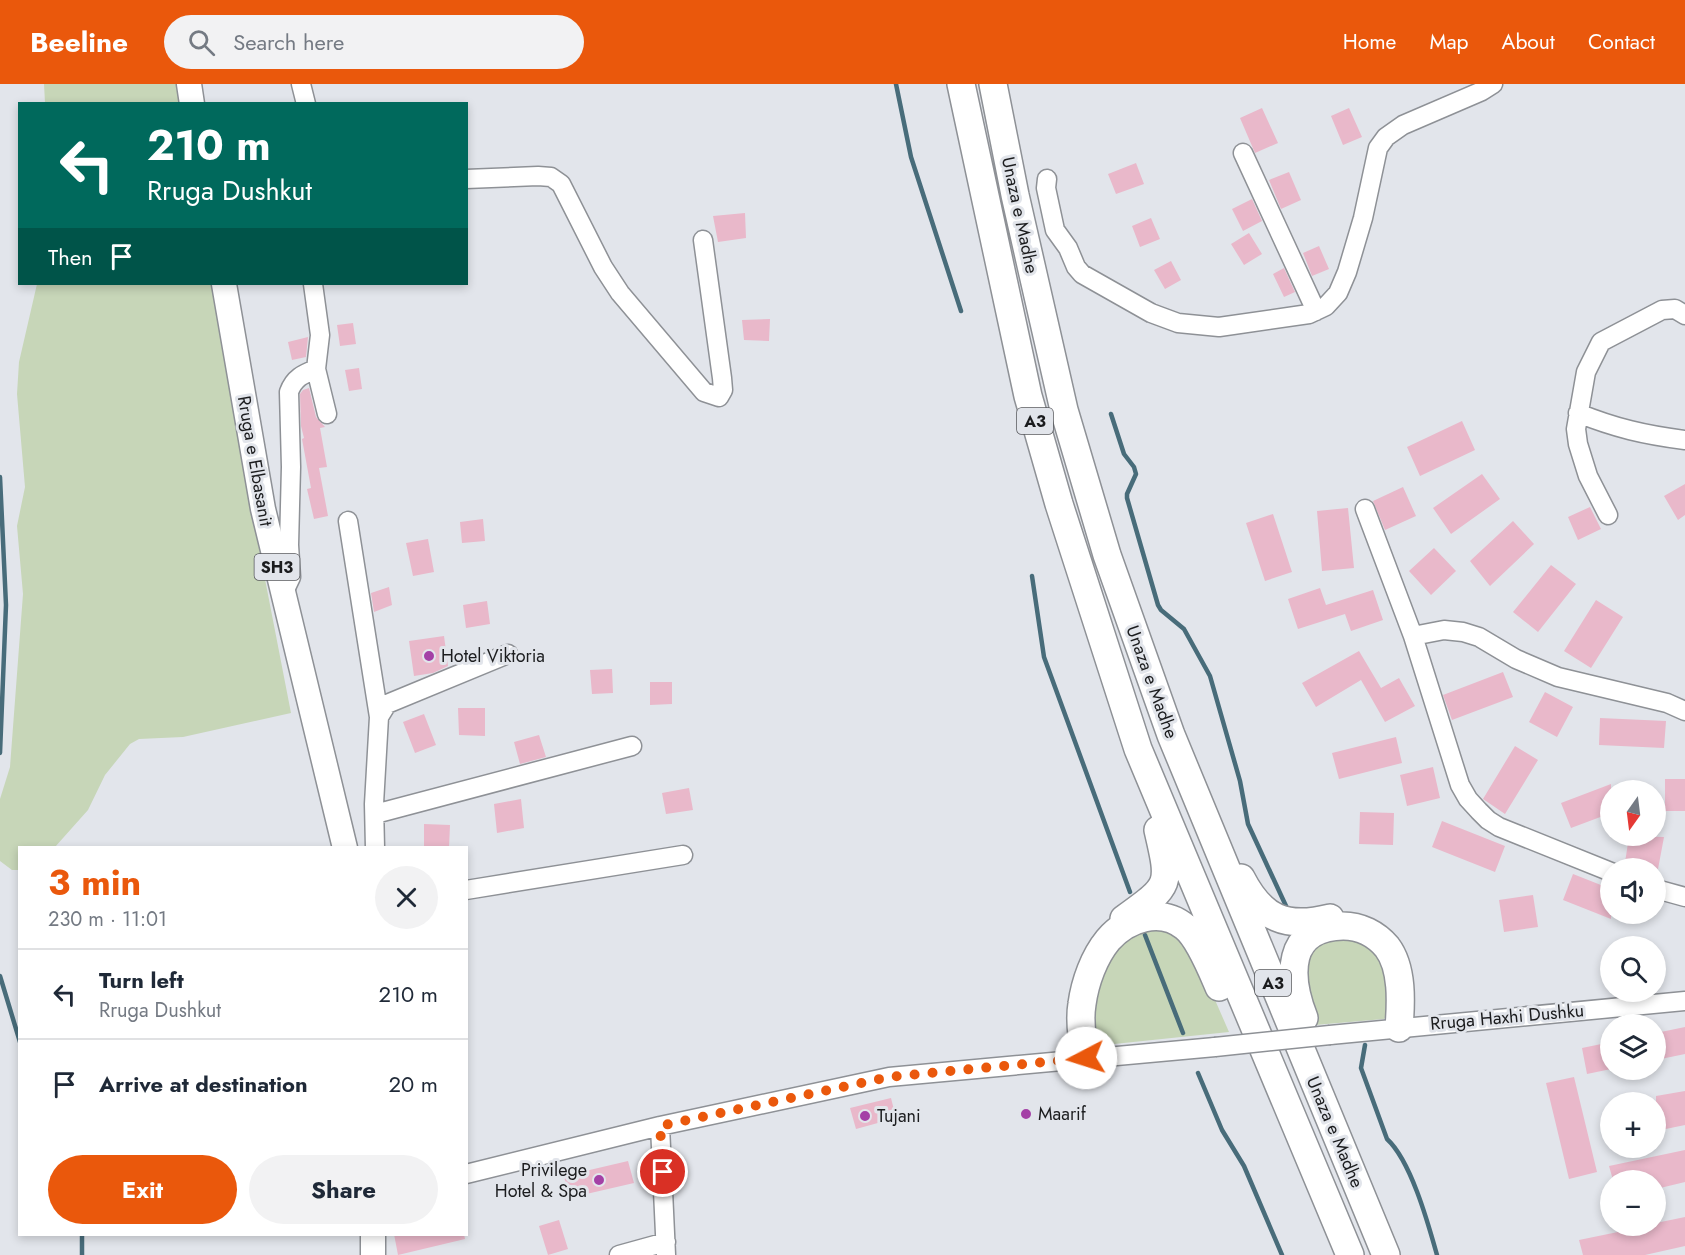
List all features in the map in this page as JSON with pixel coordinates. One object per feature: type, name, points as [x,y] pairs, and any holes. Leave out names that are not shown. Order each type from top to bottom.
[{"type":"highway","name":"Unaza e Madhe","points":[[961,84],[1028,396],[1059,504],[1138,749],[1347,1248]]},
{"type":"highway","name":"Unaza e Madhe","points":[[993,84],[1015,195],[1064,410],[1107,555],[1170,735],[1381,1243]]},
{"type":"highway","points":[[1170,735],[1208,805],[1229,856],[1246,889],[1258,903],[1270,914],[1293,924],[1335,917],[1350,917],[1362,920],[1383,931],[1391,939],[1402,960],[1410,1008],[1408,1027]]},
{"type":"highway","points":[[1078,1059],[1073,1014],[1082,978],[1098,943],[1114,926],[1147,903],[1166,880],[1167,868],[1138,749]]},
{"type":"highway","points":[[1078,1059],[1082,1002],[1092,970],[1107,941],[1126,926],[1148,916],[1162,916],[1175,920],[1187,928],[1209,963],[1253,1068],[1312,1196],[1347,1248]]},
{"type":"highway","points":[[1381,1243],[1370,1179],[1296,998],[1293,981],[1294,964],[1296,954],[1304,939],[1322,928],[1349,926],[1364,930],[1382,942],[1394,962],[1398,976],[1400,1011],[1408,1027]]},
{"type":"main road","points":[[189,84],[192,102]]},
{"type":"main road","name":"Rruga e Elbasanit","points":[[224,285],[263,509],[345,846]]},
{"type":"main road","points":[[373,1236],[373,1255]]},
{"type":"street","points":[[301,84],[306,102]]},
{"type":"street","points":[[1047,179],[1046,188],[1055,230],[1068,248],[1076,267],[1088,278],[1151,313],[1178,322],[1219,327],[1309,314],[1326,306],[1338,293],[1347,272],[1363,218],[1378,148],[1386,137],[1403,125],[1484,86]]},
{"type":"street","points":[[1243,153],[1316,311]]},
{"type":"street","points":[[468,179],[538,176],[550,177],[561,184],[603,267],[620,293],[705,392],[719,397],[723,390],[722,378],[703,240]]},
{"type":"street","points":[[313,285],[320,335],[316,369],[327,414]]},
{"type":"street","points":[[1608,515],[1588,476],[1578,444],[1576,429],[1586,372],[1601,342],[1662,310],[1675,309],[1685,315]]},
{"type":"street","points":[[283,594],[291,577],[289,392],[294,381],[316,369]]},
{"type":"street","points":[[1578,412],[1607,424],[1645,435],[1685,440]]},
{"type":"street","points":[[1365,509],[1413,636],[1460,785],[1468,799],[1498,828],[1600,868]]},
{"type":"street","points":[[348,521],[379,717],[375,846]]},
{"type":"street","points":[[1413,636],[1444,630],[1463,632],[1479,637],[1516,659],[1558,677],[1667,703],[1685,711]]},
{"type":"street","points":[[379,717],[387,704],[508,654]]},
{"type":"street","points":[[375,814],[632,746]]},
{"type":"street","points":[[468,890],[682,855]]},
{"type":"street","points":[[1666,892],[1685,897]]},
{"type":"street","name":"Rruga Haxhi Dushku","points":[[1078,1059],[1685,1001]]},
{"type":"street","points":[[468,1174],[660,1126],[889,1077],[1078,1059]]},
{"type":"street","points":[[619,1255],[666,1248],[660,1126]]},
{"type":"green space","points":[[44,84],[181,84],[185,102],[45,102]]},
{"type":"green space","points":[[37,285],[219,285],[251,507],[291,713],[183,737],[139,739],[130,744],[105,775],[88,810],[56,846],[18,846],[18,870],[12,870],[0,861],[0,799],[10,767],[23,594],[17,526],[25,487],[17,394],[19,362]]},
{"type":"green space","points":[[1154,922],[1192,947],[1229,1032],[1095,1046],[1086,1022],[1108,950]]},
{"type":"green space","points":[[1340,931],[1382,950],[1389,1011],[1384,1019],[1315,1025],[1302,992],[1309,944]]},
{"type":"building","points":[[1262,108],[1278,143],[1255,153],[1240,118]]},
{"type":"building","points":[[1349,108],[1362,137],[1343,145],[1331,116]]},
{"type":"building","points":[[1136,163],[1144,184],[1116,194],[1108,174]]},
{"type":"building","points":[[1289,172],[1301,200],[1281,209],[1269,180]]},
{"type":"building","points":[[1252,199],[1262,221],[1243,231],[1232,209]]},
{"type":"building","points":[[745,213],[746,238],[718,242],[713,216]]},
{"type":"building","points":[[1151,218],[1160,239],[1140,247],[1132,226]]},
{"type":"building","points":[[1249,233],[1262,254],[1244,265],[1231,244]]},
{"type":"building","points":[[1319,246],[1329,269],[1312,276],[1303,253]]},
{"type":"building","points":[[1171,261],[1181,280],[1165,289],[1154,270]]},
{"type":"building","points":[[1284,268],[1295,292],[1284,297],[1273,274]]},
{"type":"building","points":[[770,319],[769,341],[744,340],[742,320]]},
{"type":"building","points":[[353,323],[356,344],[340,346],[337,325]]},
{"type":"building","points":[[308,337],[306,357],[292,360],[288,342]]},
{"type":"building","points":[[359,368],[362,389],[349,391],[345,370]]},
{"type":"building","points":[[309,388],[316,417],[325,427],[320,428],[327,467],[319,468],[328,516],[314,519],[307,489],[311,488],[301,426],[300,394]]},
{"type":"building","points":[[1462,421],[1475,450],[1420,476],[1407,447]]},
{"type":"building","points":[[1482,474],[1500,499],[1451,534],[1433,508]]},
{"type":"building","points":[[1685,484],[1685,515],[1678,520],[1664,496]]},
{"type":"building","points":[[1403,487],[1416,516],[1385,530],[1373,501]]},
{"type":"building","points":[[1590,507],[1601,529],[1578,540],[1568,517]]},
{"type":"building","points":[[1348,508],[1354,568],[1322,571],[1317,511]]},
{"type":"building","points":[[1273,514],[1292,572],[1265,581],[1246,523]]},
{"type":"building","points":[[483,519],[485,541],[462,543],[460,522]]},
{"type":"building","points":[[1513,521],[1534,544],[1490,586],[1470,561]]},
{"type":"building","points":[[428,539],[434,572],[413,576],[406,543]]},
{"type":"building","points":[[1434,548],[1456,571],[1431,595],[1409,571]]},
{"type":"building","points":[[1551,565],[1576,584],[1538,632],[1513,612]]},
{"type":"building","points":[[389,587],[392,605],[374,612],[371,593]]},
{"type":"building","points":[[1320,588],[1326,605],[1373,590],[1383,620],[1351,631],[1345,614],[1298,629],[1288,599]]},
{"type":"building","points":[[1596,600],[1623,617],[1591,668],[1564,651]]},
{"type":"building","points":[[487,601],[490,624],[466,628],[463,605]]},
{"type":"building","name":"Hotel Viktoria","points":[[444,636],[448,666],[433,673],[414,676],[409,641]]},
{"type":"building","points":[[1359,651],[1381,688],[1399,678],[1415,706],[1385,722],[1361,680],[1316,707],[1302,683]]},
{"type":"building","points":[[612,669],[613,693],[592,694],[590,670]]},
{"type":"building","points":[[1503,672],[1513,697],[1452,720],[1443,695]]},
{"type":"building","points":[[650,682],[672,682],[672,704],[650,705]]},
{"type":"building","points":[[1545,692],[1573,707],[1557,737],[1529,722]]},
{"type":"building","points":[[458,708],[485,708],[485,736],[459,735]]},
{"type":"building","points":[[424,714],[436,745],[415,753],[403,722]]},
{"type":"building","points":[[1600,718],[1666,721],[1664,748],[1599,745]]},
{"type":"building","points":[[539,735],[546,757],[520,764],[514,742]]},
{"type":"building","points":[[1396,737],[1402,763],[1339,779],[1332,753]]},
{"type":"building","points":[[1515,746],[1538,760],[1505,814],[1483,799]]},
{"type":"building","points":[[1433,767],[1440,798],[1407,806],[1400,775]]},
{"type":"building","points":[[1685,779],[1685,811],[1666,811],[1665,780]]},
{"type":"building","points":[[689,788],[693,810],[666,814],[662,793]]},
{"type":"building","points":[[1600,788],[1600,817],[1571,828],[1561,803]]},
{"type":"building","points":[[521,799],[524,828],[497,833],[494,804]]},
{"type":"building","points":[[1360,812],[1394,813],[1393,845],[1359,844]]},
{"type":"building","points":[[1442,821],[1505,846],[1495,872],[1432,847]]},
{"type":"building","points":[[424,824],[450,825],[449,846],[424,846]]},
{"type":"building","points":[[1628,846],[1662,846],[1660,858],[1626,858]]},
{"type":"building","points":[[1573,874],[1600,885],[1600,915],[1563,900]]},
{"type":"building","points":[[1533,895],[1538,927],[1504,932],[1499,900]]},
{"type":"building","points":[[1685,1027],[1685,1054],[1666,1058],[1666,1031]]},
{"type":"building","points":[[1600,1044],[1600,1071],[1587,1074],[1582,1048]]},
{"type":"building","points":[[1574,1077],[1597,1172],[1569,1179],[1546,1083]]},
{"type":"building","points":[[1685,1091],[1685,1125],[1666,1129],[1666,1094]]},
{"type":"building","points":[[891,1098],[896,1118],[856,1129],[850,1108]]},
{"type":"building","points":[[1685,1150],[1685,1182],[1666,1187],[1666,1170],[1610,1170],[1609,1166],[1647,1158],[1666,1158],[1666,1154]]},
{"type":"building","name":"Privilege Hotel & Spa","points":[[628,1161],[634,1183],[569,1198],[564,1176]]},
{"type":"building","points":[[1685,1217],[1685,1246],[1645,1255],[1583,1255],[1579,1240],[1600,1236],[1666,1236],[1666,1221]]},
{"type":"building","points":[[559,1220],[568,1249],[548,1255],[539,1226]]},
{"type":"building","points":[[394,1236],[464,1236],[465,1239],[398,1255]]},
{"type":"waterway","points":[[896,84],[911,157],[961,311]]},
{"type":"waterway","points":[[1111,414],[1124,454],[1134,467],[1136,474],[1127,498],[1158,605],[1184,629],[1210,676],[1240,781],[1248,824],[1286,906]]},
{"type":"waterway","points":[[0,477],[6,605],[0,753]]},
{"type":"waterway","points":[[1032,576],[1044,657],[1130,892]]},
{"type":"waterway","points":[[1145,935],[1183,1033]]},
{"type":"waterway","points":[[0,976],[18,1035]]},
{"type":"waterway","points":[[1365,1045],[1361,1068],[1387,1139],[1396,1149],[1411,1177],[1424,1210],[1437,1255]]},
{"type":"waterway","points":[[1198,1073],[1222,1130],[1244,1166],[1282,1255]]},
{"type":"waterway","points":[[82,1236],[82,1255]]},
{"type":"place","name":"Hotel Viktoria","points":[[429,656]]},
{"type":"place","name":"Maarif","points":[[1026,1114]]},
{"type":"place","name":"Tujani","points":[[865,1116]]},
{"type":"place","name":"Privilege Hotel & Spa","points":[[599,1180]]},
{"type":"route","points":[[663,1172],[660,1126],[889,1077],[1086,1058]]}]
